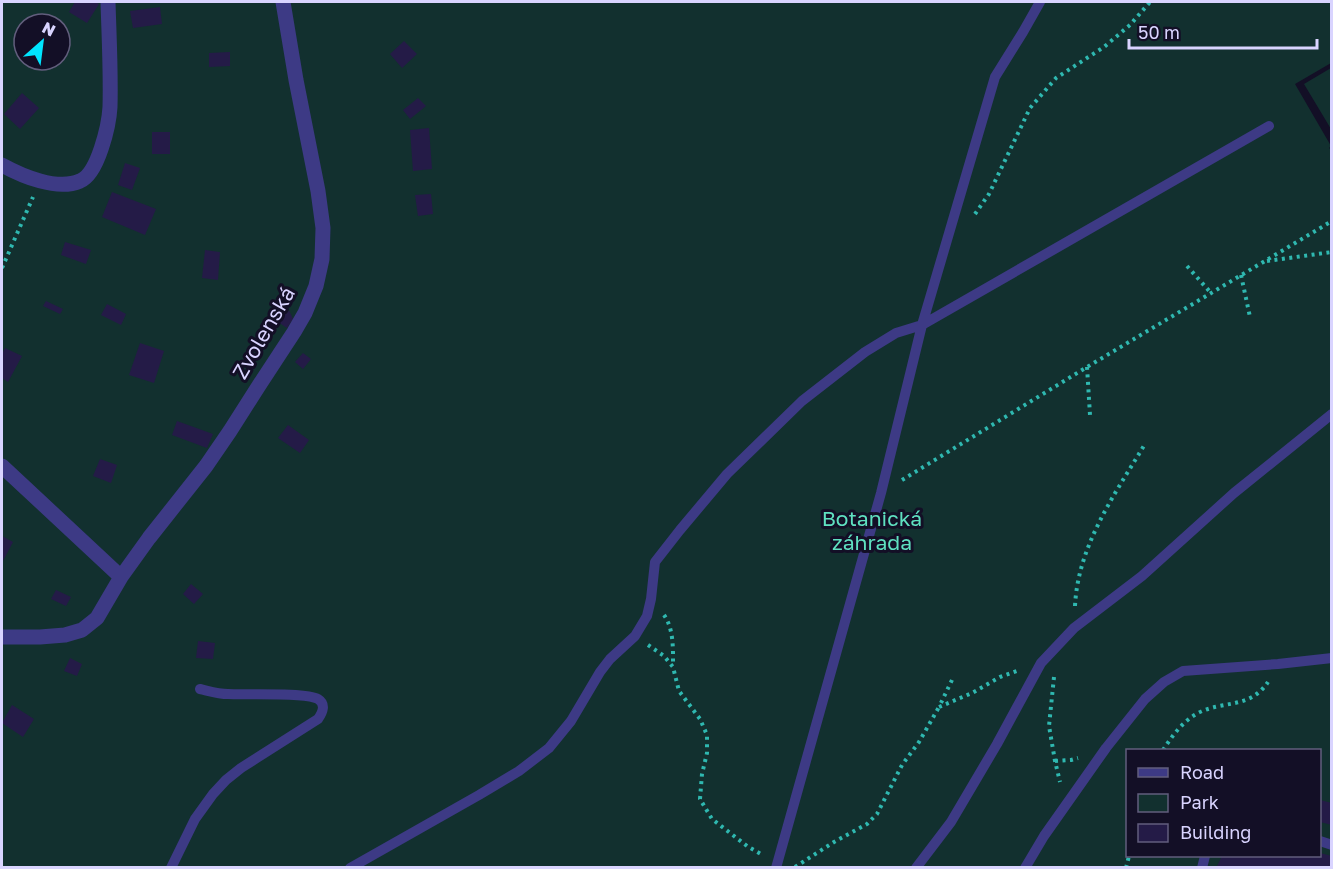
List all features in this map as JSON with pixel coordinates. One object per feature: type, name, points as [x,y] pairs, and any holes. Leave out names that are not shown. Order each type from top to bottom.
[{"type":"street","points":[[2,165],[18,174],[40,181],[62,184],[81,181],[93,168],[102,146],[110,109],[108,2]]},
{"type":"street","name":"Zvolenská","points":[[2,637],[65,635],[82,630],[97,618],[121,577],[230,431],[305,313],[316,286],[322,259],[323,228],[283,2]]},
{"type":"street","points":[[2,466],[121,577]]},
{"type":"lane","points":[[777,866],[881,494],[933,286],[995,77],[1040,2]]},
{"type":"lane","points":[[350,867],[479,795],[519,771],[549,748],[571,721],[600,672],[610,659],[635,636],[647,616],[655,562],[727,474],[802,400],[865,352],[896,333],[924,320],[1269,126]]},
{"type":"lane","points":[[916,867],[951,822],[1041,663],[1074,628],[1142,576],[1234,493],[1332,414]]},
{"type":"lane","points":[[1025,867],[1106,748],[1145,699],[1164,682],[1183,671],[1332,658]]},
{"type":"lane","points":[[171,867],[195,819],[226,780],[318,719],[323,713],[320,700],[305,696],[224,694],[200,689]]},
{"type":"path","points":[[970,221],[989,194],[1030,108],[1056,78],[1104,47],[1130,25],[1150,2]]},
{"type":"path","points":[[2,268],[40,181]]},
{"type":"path","points":[[881,494],[1087,367],[1332,221]]},
{"type":"path","points":[[1264,261],[1332,252]]},
{"type":"path","points":[[1187,266],[1211,293]]},
{"type":"path","points":[[1241,275],[1250,317]]},
{"type":"path","points":[[1087,367],[1090,415]]},
{"type":"path","points":[[1074,628],[1082,566],[1091,540],[1105,511],[1145,444]]},
{"type":"path","points":[[651,598],[667,618],[672,642],[673,667],[680,691],[700,719],[707,735],[707,753],[700,799],[712,819],[777,866]]},
{"type":"path","points":[[1057,647],[1049,726],[1066,804]]},
{"type":"path","points":[[664,656],[673,667]]},
{"type":"path","points":[[939,707],[972,693],[1000,677],[1041,663]]},
{"type":"path","points":[[1164,749],[1181,725],[1197,714],[1218,706],[1247,701],[1262,691],[1278,664]]},
{"type":"path","points":[[793,867],[867,824],[877,814],[902,765],[919,742],[952,680]]},
{"type":"green space","name":"Botanická záhrada","points":[[2,2],[1331,2],[1331,63],[1295,84],[1332,151],[1331,867],[2,868]]},
{"type":"green space","points":[[1331,68],[1331,129],[1304,84]]},
{"type":"building","points":[[75,2],[99,4],[87,23],[69,12]]},
{"type":"building","points":[[160,7],[162,24],[133,28],[130,11]]},
{"type":"building","points":[[404,41],[417,54],[402,68],[390,54]]},
{"type":"building","points":[[230,52],[230,66],[209,67],[209,53]]},
{"type":"building","points":[[22,93],[39,108],[20,129],[4,114]]},
{"type":"building","points":[[418,98],[426,106],[410,119],[403,110]]},
{"type":"building","points":[[429,128],[432,169],[413,171],[410,130]]},
{"type":"building","points":[[152,132],[170,132],[170,154],[152,154]]},
{"type":"building","points":[[125,163],[140,168],[132,190],[118,185]]},
{"type":"building","points":[[112,192],[156,209],[145,235],[102,217]]},
{"type":"building","points":[[431,194],[433,214],[418,216],[415,195]]},
{"type":"building","points":[[65,242],[91,250],[86,264],[61,255]]},
{"type":"building","points":[[205,250],[220,252],[218,280],[202,278]]},
{"type":"building","points":[[46,301],[63,309],[60,314],[43,306]]},
{"type":"building","points":[[107,304],[126,314],[121,325],[101,315]]},
{"type":"building","points":[[289,310],[293,319],[287,328],[278,322]]},
{"type":"building","points":[[140,343],[164,351],[154,383],[129,375]]},
{"type":"building","points":[[5,348],[22,356],[8,382],[2,378],[2,354]]},
{"type":"building","points":[[303,353],[311,359],[303,369],[295,362]]},
{"type":"building","points":[[177,421],[213,434],[207,448],[172,435]]},
{"type":"building","points":[[288,425],[309,440],[300,453],[278,438]]},
{"type":"building","points":[[100,459],[117,465],[111,483],[93,476]]},
{"type":"building","points":[[2,536],[13,542],[3,561],[2,560]]},
{"type":"building","points":[[191,584],[203,594],[194,604],[183,594]]},
{"type":"building","points":[[56,590],[71,597],[66,606],[51,599]]},
{"type":"building","points":[[198,641],[215,643],[213,659],[196,658]]},
{"type":"building","points":[[70,658],[82,664],[77,676],[64,671]]},
{"type":"building","points":[[12,705],[34,719],[23,737],[2,723]]},
{"type":"building","points":[[1321,800],[1332,803],[1332,825],[1321,822]]},
{"type":"building","points":[[1321,853],[1332,856],[1332,868],[1216,868],[1222,857],[1321,857]]}]
